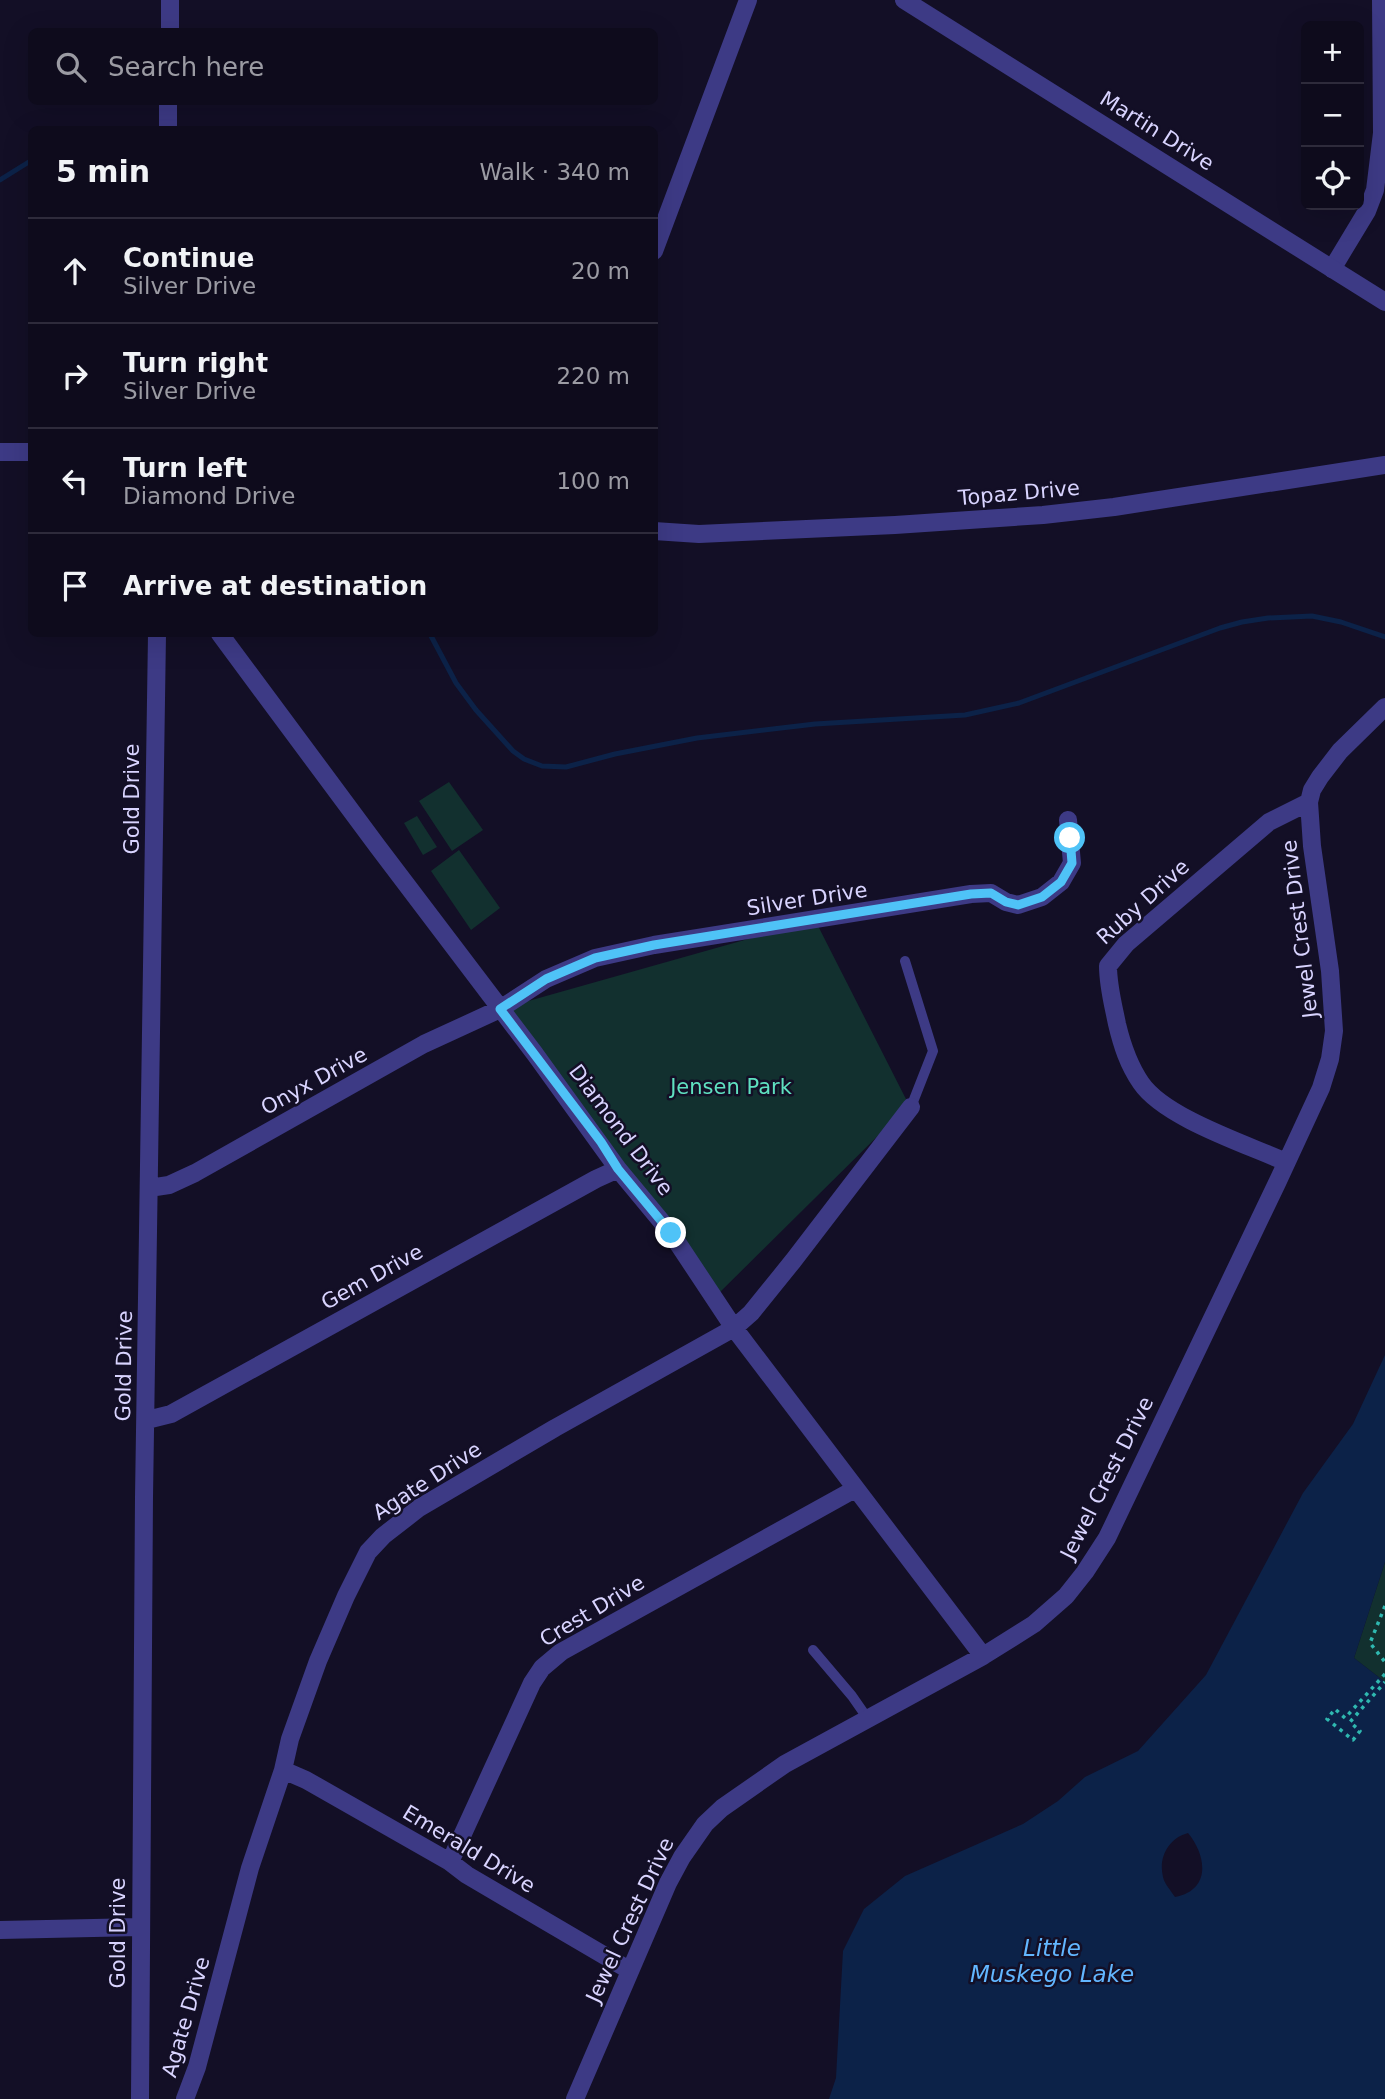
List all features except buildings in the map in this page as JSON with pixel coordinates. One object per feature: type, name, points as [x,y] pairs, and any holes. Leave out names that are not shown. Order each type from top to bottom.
[{"type":"street","points":[[170,0],[170,28]]},
{"type":"street","points":[[658,240],[748,0]]},
{"type":"street","name":"Martin Drive","points":[[904,0],[1385,302]]},
{"type":"street","points":[[1332,269],[1367,211],[1375,190],[1382,133],[1381,0]]},
{"type":"street","points":[[168,105],[168,126]]},
{"type":"street","points":[[0,452],[28,452]]},
{"type":"street","name":"Topaz Drive","points":[[658,531],[699,534],[1043,515],[1114,507],[1385,464]]},
{"type":"street","name":"Gold Drive","points":[[140,2099],[157,637]]},
{"type":"street","name":"Diamond Drive","points":[[222,637],[601,1142],[618,1169],[671,1233],[734,1328],[983,1656]]},
{"type":"street","points":[[1309,802],[1312,790],[1340,751],[1385,707]]},
{"type":"street","name":"Ruby Drive","points":[[1286,1162],[1194,1122],[1154,1098],[1141,1084],[1124,1054],[1108,984],[1108,965],[1126,944],[1269,822],[1309,802]]},
{"type":"street","name":"Jewel Crest Drive","points":[[575,2099],[668,1883],[705,1824],[754,1783],[983,1656],[1034,1624],[1066,1596],[1107,1538],[1278,1184],[1321,1088],[1330,1059],[1334,1031],[1330,971],[1312,846],[1309,802]]},
{"type":"street","name":"Silver Drive","points":[[500,1009],[546,979],[595,958],[654,945],[971,894],[991,893],[1006,902],[1024,905],[1042,897],[1061,882],[1072,863],[1068,820]]},
{"type":"street","name":"Onyx Drive","points":[[149,1188],[169,1185],[195,1173],[424,1044],[500,1009]]},
{"type":"street","name":"Agate Drive","points":[[185,2099],[197,2067],[250,1868],[283,1770],[290,1739],[346,1596],[368,1552],[383,1535],[419,1508],[734,1328],[768,1293],[911,1107]]},
{"type":"street","name":"Gem Drive","points":[[147,1420],[171,1414],[618,1169]]},
{"type":"street","name":"Crest Drive","points":[[450,1862],[532,1683],[542,1668],[561,1652],[855,1489]]},
{"type":"street","name":"Emerald Drive","points":[[283,1770],[306,1780],[450,1862],[467,1875],[629,1970]]},
{"type":"street","points":[[0,1930],[140,1927]]},
{"type":"lane","points":[[905,961],[933,1051],[911,1107]]},
{"type":"lane","points":[[813,1650],[868,1719]]},
{"type":"path","points":[[1385,1606],[1370,1643],[1385,1662]]},
{"type":"path","points":[[1385,1674],[1345,1718],[1335,1709],[1327,1719],[1353,1740],[1360,1731],[1350,1723],[1385,1682]]},
{"type":"green space","points":[[449,782],[483,830],[452,851],[419,801]]},
{"type":"green space","points":[[417,816],[437,847],[423,855],[404,823]]},
{"type":"green space","points":[[459,850],[500,908],[471,930],[431,871]]},
{"type":"green space","name":"Jensen Park","points":[[815,920],[909,1105],[715,1297],[500,1009]]},
{"type":"green space","points":[[1385,1562],[1385,1682],[1354,1658]]},
{"type":"water","name":"Little Muskego Lake","points":[[1385,1355],[1385,1562],[1354,1658],[1385,1682],[1385,2099],[829,2099],[836,2078],[843,1951],[864,1909],[905,1876],[1023,1824],[1058,1801],[1085,1777],[1138,1751],[1206,1675],[1303,1493],[1353,1424]],"holes":[[[1188,1833],[1202,1862],[1200,1880],[1187,1893],[1175,1897],[1163,1877],[1162,1862],[1166,1849],[1175,1839]]]},
{"type":"waterway","points":[[0,180],[28,162]]},
{"type":"waterway","points":[[432,637],[456,683],[513,751],[542,766],[566,767],[615,754],[697,738],[815,724],[965,715],[1019,703],[1242,622],[1312,616],[1341,622],[1385,637]]},
{"type":"route","points":[[671,1233],[618,1169],[601,1142],[500,1009],[546,979],[595,958],[654,945],[910,906],[971,894],[996,894],[1006,902],[1024,905],[1042,897],[1061,882],[1072,863],[1070,838]]}]
